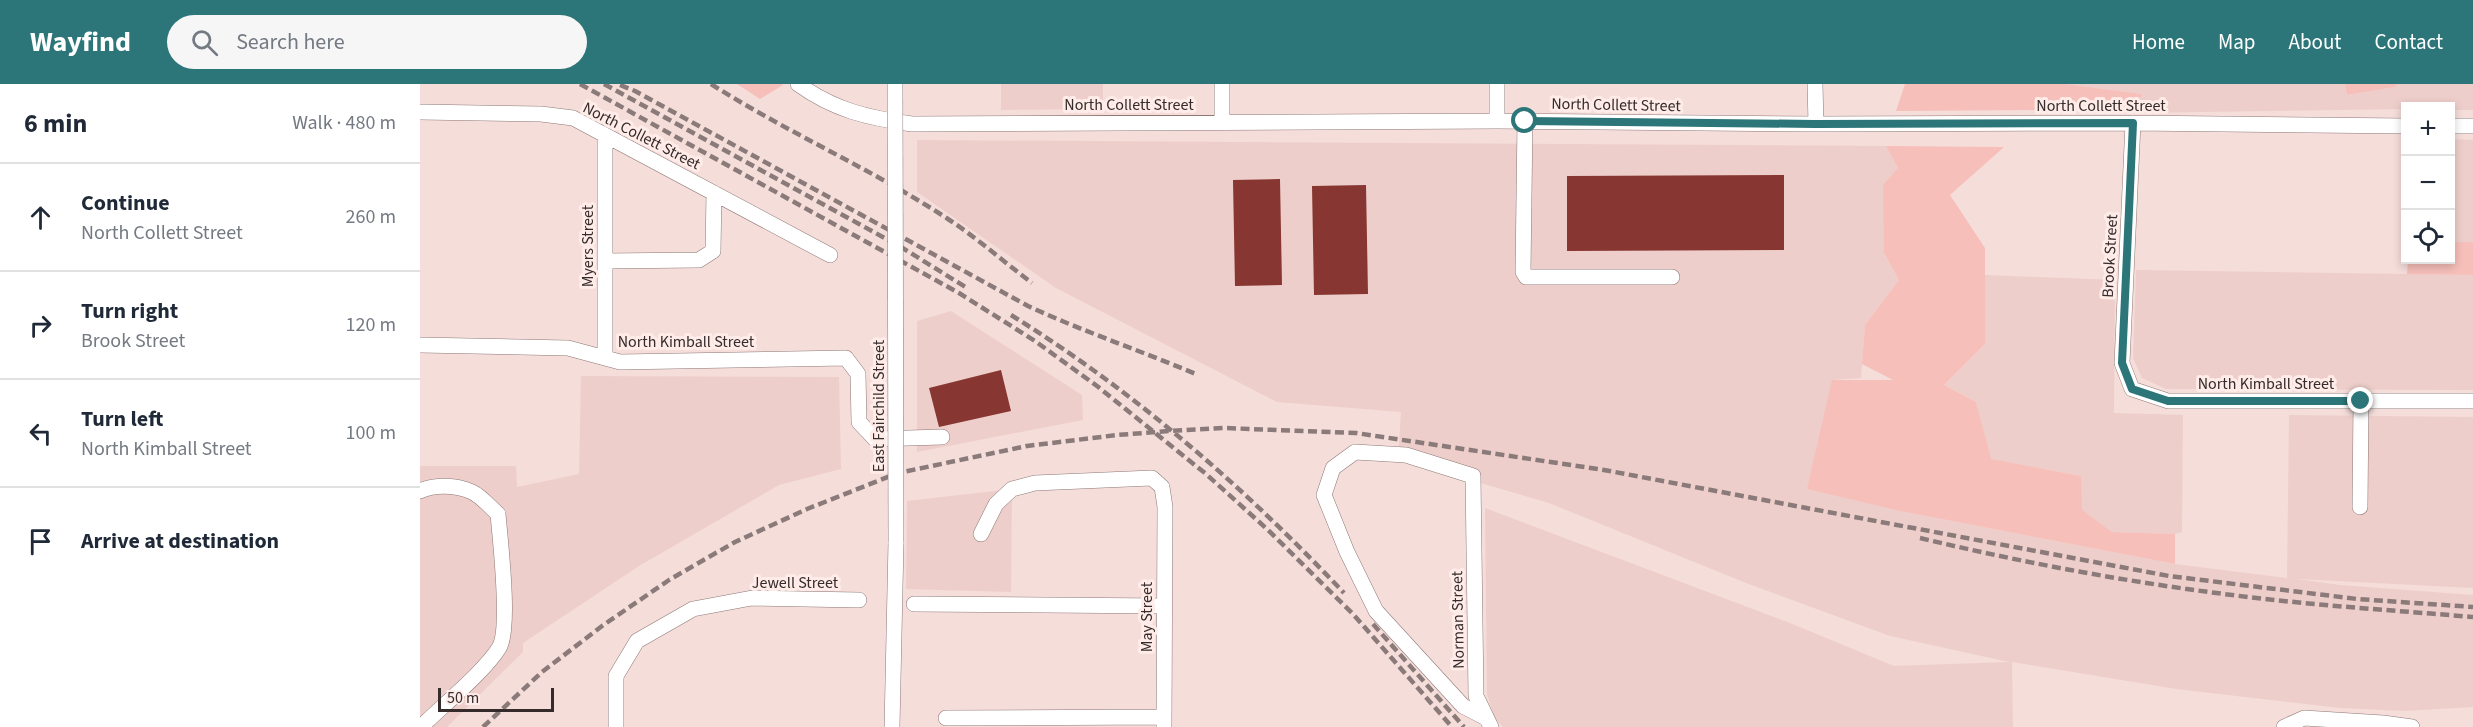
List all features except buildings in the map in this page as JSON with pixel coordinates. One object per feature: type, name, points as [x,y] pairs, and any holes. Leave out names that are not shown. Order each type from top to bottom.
[{"type":"street","name":"North Collett Street","points":[[798,84],[821,100],[874,119],[912,124],[1525,121],[2401,126]]},
{"type":"street","name":"East Fairchild Street","points":[[892,727],[896,542],[895,84]]},
{"type":"street","points":[[1222,84],[1222,122]]},
{"type":"street","points":[[1497,84],[1497,121]]},
{"type":"street","points":[[1815,84],[1815,124]]},
{"type":"street","name":"North Collett Street","points":[[420,112],[541,114],[573,118],[830,255]]},
{"type":"street","points":[[1525,121],[1523,272],[1526,277],[1672,277]]},
{"type":"street","name":"Brook Street","points":[[2132,389],[2122,363],[2133,123]]},
{"type":"street","points":[[2455,126],[2473,126]]},
{"type":"street","name":"Myers Street","points":[[605,135],[605,358]]},
{"type":"street","points":[[605,261],[699,260],[713,251],[714,193]]},
{"type":"street","name":"North Kimball Street","points":[[420,345],[568,348],[620,362],[846,358],[858,374],[858,422],[875,439],[942,437]]},
{"type":"street","name":"North Kimball Street","points":[[2132,389],[2168,401],[2473,401]]},
{"type":"street","points":[[2360,507],[2361,401]]},
{"type":"street","name":"Norman Street","points":[[1355,452],[1406,455],[1473,476],[1476,696],[1488,723],[1463,706],[1376,611],[1347,552],[1324,495],[1333,468],[1355,452]]},
{"type":"street","name":"May Street","points":[[981,534],[996,504],[1012,489],[1035,483],[1152,478],[1162,487],[1165,507],[1164,722]]},
{"type":"street","points":[[420,491],[447,486],[473,492],[498,514],[504,619],[500,646],[421,727]]},
{"type":"street","name":"Jewell Street","points":[[616,727],[616,676],[637,641],[693,609],[752,598],[859,600]]},
{"type":"street","points":[[914,604],[1164,606]]},
{"type":"street","points":[[946,718],[1010,723],[1164,722]]},
{"type":"street","points":[[2284,727],[2304,718],[2412,727]]},
{"type":"shaded area","points":[[737,84],[781,84],[783,85],[760,99]]},
{"type":"shaded area","points":[[1001,84],[1103,84],[1103,109],[1001,110]]},
{"type":"shaded area","points":[[1905,84],[2066,84],[2142,94],[2133,113],[2070,102],[2040,110],[1896,111]]},
{"type":"shaded area","points":[[2066,84],[2345,84],[2347,95],[2395,87],[2398,84],[2473,84],[2473,110],[2455,110],[2455,102],[2401,102],[2401,109],[2133,113],[2142,94]]},
{"type":"shaded area","points":[[2345,84],[2398,84],[2395,87],[2347,95]]},
{"type":"shaded area","points":[[2455,139],[2473,140],[2473,242],[2455,242]]},
{"type":"shaded area","points":[[917,140],[1886,146],[1898,168],[1884,253],[1899,280],[1865,325],[1861,378],[1832,380],[1905,512],[2175,564],[2287,578],[2289,415],[2473,417],[2473,588],[2297,579],[2340,585],[2473,595],[2473,707],[2405,711],[2340,708],[2176,689],[2012,662],[2013,727],[1503,727],[1494,717],[1487,694],[1485,508],[1790,623],[1894,666],[2009,662],[1890,636],[1746,583],[1549,503],[1398,459],[1401,412],[1277,402],[1056,288],[917,192]]},
{"type":"shaded area","points":[[1886,146],[2004,147],[1950,195],[1985,248],[1985,344],[1944,385],[1976,402],[1991,459],[2081,476],[2082,510],[2112,532],[2175,534],[2175,564],[1905,512],[1807,489],[1832,380],[1893,380],[1862,364],[1865,325],[1899,280],[1884,253],[1883,185],[1898,168]]},
{"type":"shaded area","points":[[2455,242],[2473,242],[2473,275],[2407,274],[2408,264],[2455,264]]},
{"type":"shaded area","points":[[2136,270],[2473,275],[2473,390],[2166,389],[2142,378],[2133,358]]},
{"type":"shaded area","points":[[1985,275],[2115,280],[2114,413],[2183,415],[2182,532],[2175,534],[2112,532],[2081,510],[2081,476],[1990,459],[1976,402],[1944,385],[1985,344]]},
{"type":"shaded area","points":[[951,311],[1082,395],[1083,420],[917,452],[917,321]]},
{"type":"shaded area","points":[[581,376],[839,377],[841,469],[779,485],[639,566],[523,643],[523,652],[447,727],[420,727],[420,466],[516,466],[517,487],[579,474]]},
{"type":"shaded area","points":[[1012,489],[1011,592],[906,589],[907,501]]},
{"type":"railway","points":[[580,84],[959,293],[1035,341],[1097,386],[1206,474],[1267,529],[1353,614],[1452,727]]},
{"type":"railway","points":[[604,84],[901,247],[967,288]]},
{"type":"railway","points":[[711,84],[919,201],[969,234],[1032,283]]},
{"type":"railway","points":[[620,85],[635,91],[1028,306],[1198,375]]},
{"type":"railway","points":[[1011,315],[1057,344],[1101,376],[1186,443],[1268,516],[1344,593]]},
{"type":"railway","points":[[483,727],[542,672],[602,626],[669,580],[735,542],[807,509],[898,473],[1027,446],[1170,431],[1224,428],[1356,433],[1604,470],[2169,576],[2357,599],[2473,607]]},
{"type":"railway","points":[[1920,538],[2071,570],[2186,589],[2286,601],[2473,617]]},
{"type":"railway","points":[[1373,624],[1464,727]]},
{"type":"route","points":[[1525,121],[1815,124],[2133,123],[2122,363],[2132,389],[2168,401],[2361,401]]}]
